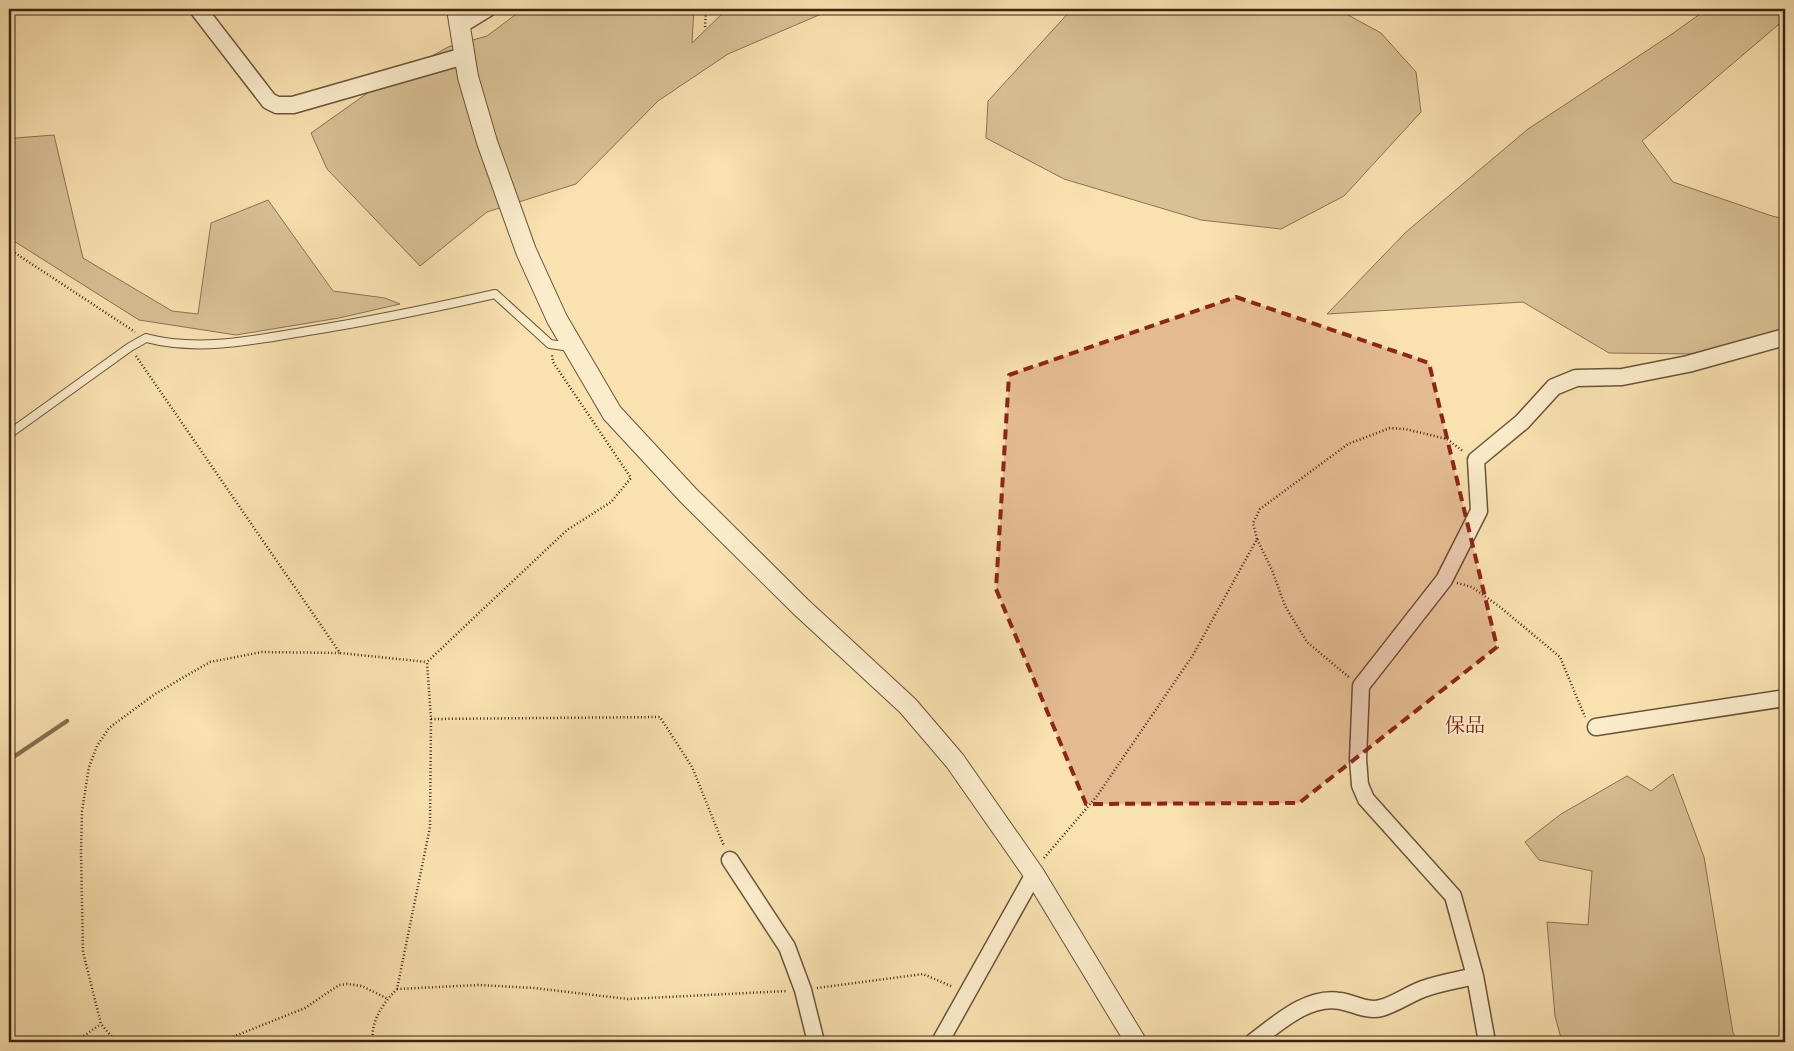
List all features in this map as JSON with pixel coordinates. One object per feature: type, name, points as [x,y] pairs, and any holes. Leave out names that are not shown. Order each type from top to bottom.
[{"type":"street","points":[[198,9],[269,101],[277,105],[293,105],[464,56]]},
{"type":"street","points":[[487,9],[458,17],[468,77],[487,142],[526,251],[557,319],[612,413],[669,474],[801,607],[908,706],[955,761],[1034,874],[1136,1042]]},
{"type":"street","points":[[1487,1042],[1475,976],[1453,896],[1366,799],[1360,785],[1358,758],[1361,686],[1444,580],[1479,511],[1476,460],[1522,422],[1554,387],[1576,378],[1622,377],[1688,364],[1785,337]]},
{"type":"street","points":[[1596,727],[1785,698]]},
{"type":"street","points":[[730,860],[787,947],[803,990],[816,1042]]},
{"type":"street","points":[[940,1042],[1034,874]]},
{"type":"street","points":[[1253,1042],[1284,1018],[1303,1007],[1318,1002],[1339,1000],[1371,1009],[1381,1008],[1424,989],[1475,976]]},
{"type":"lane","points":[[9,434],[130,346],[146,338],[161,342],[203,345],[243,342],[371,321],[495,294],[550,344],[573,347]]},
{"type":"path","points":[[705,27],[706,9]]},
{"type":"path","points":[[9,250],[146,338]]},
{"type":"path","points":[[116,1042],[101,1024],[83,952],[82,811],[89,767],[97,746],[109,728],[155,694],[210,662],[262,652],[340,654],[427,662],[567,530],[611,502],[631,478],[553,362],[550,344]]},
{"type":"path","points":[[130,346],[340,654]]},
{"type":"path","points":[[1361,686],[1308,642],[1285,606],[1272,570],[1257,540],[1253,523],[1260,509],[1348,444],[1390,428],[1405,429],[1447,439],[1476,460]]},
{"type":"path","points":[[1034,874],[1046,855],[1097,796],[1193,655],[1257,540]]},
{"type":"path","points":[[1444,580],[1472,587],[1500,607],[1560,657],[1586,718],[1596,727]]},
{"type":"path","points":[[373,1042],[374,1024],[388,999],[397,989],[430,827],[431,719],[427,662]]},
{"type":"path","points":[[431,719],[660,717],[692,767],[730,860]]},
{"type":"path","points":[[397,989],[479,985],[534,988],[628,999],[803,990],[923,974],[967,994]]},
{"type":"path","points":[[220,1042],[305,1008],[339,985],[362,986],[388,999]]},
{"type":"path","points":[[75,1042],[101,1024]]},
{"type":"highlighted area","points":[[1236,297],[1429,363],[1497,647],[1299,803],[1086,804],[996,589],[1009,375]]},
{"type":"shaded area","points":[[523,9],[694,9],[692,43],[727,9],[833,9],[728,54],[658,101],[576,184],[487,212],[420,266],[327,169],[311,133],[369,92],[448,47],[487,36]]},
{"type":"shaded area","points":[[1072,9],[1337,9],[1381,33],[1416,72],[1421,112],[1344,196],[1281,229],[1201,220],[1064,179],[986,138],[988,101]]},
{"type":"shaded area","points":[[1707,9],[1785,9],[1785,19],[1642,141],[1673,182],[1785,219],[1785,337],[1699,354],[1609,353],[1523,302],[1327,314],[1406,232],[1528,129]]},
{"type":"shaded area","points":[[54,135],[83,258],[172,311],[198,314],[211,223],[268,200],[333,291],[385,298],[400,304],[339,318],[236,335],[139,320],[9,238],[9,136],[15,138]]},
{"type":"shaded area","points":[[1673,774],[1704,857],[1733,1033],[1739,1042],[1562,1042],[1555,1016],[1547,922],[1588,925],[1592,871],[1539,860],[1525,842],[1561,814],[1627,776],[1651,791]]},
{"type":"waterway","points":[[9,760],[67,721]]},
{"type":"district","name":"保品","points":[[1465,725]]}]
